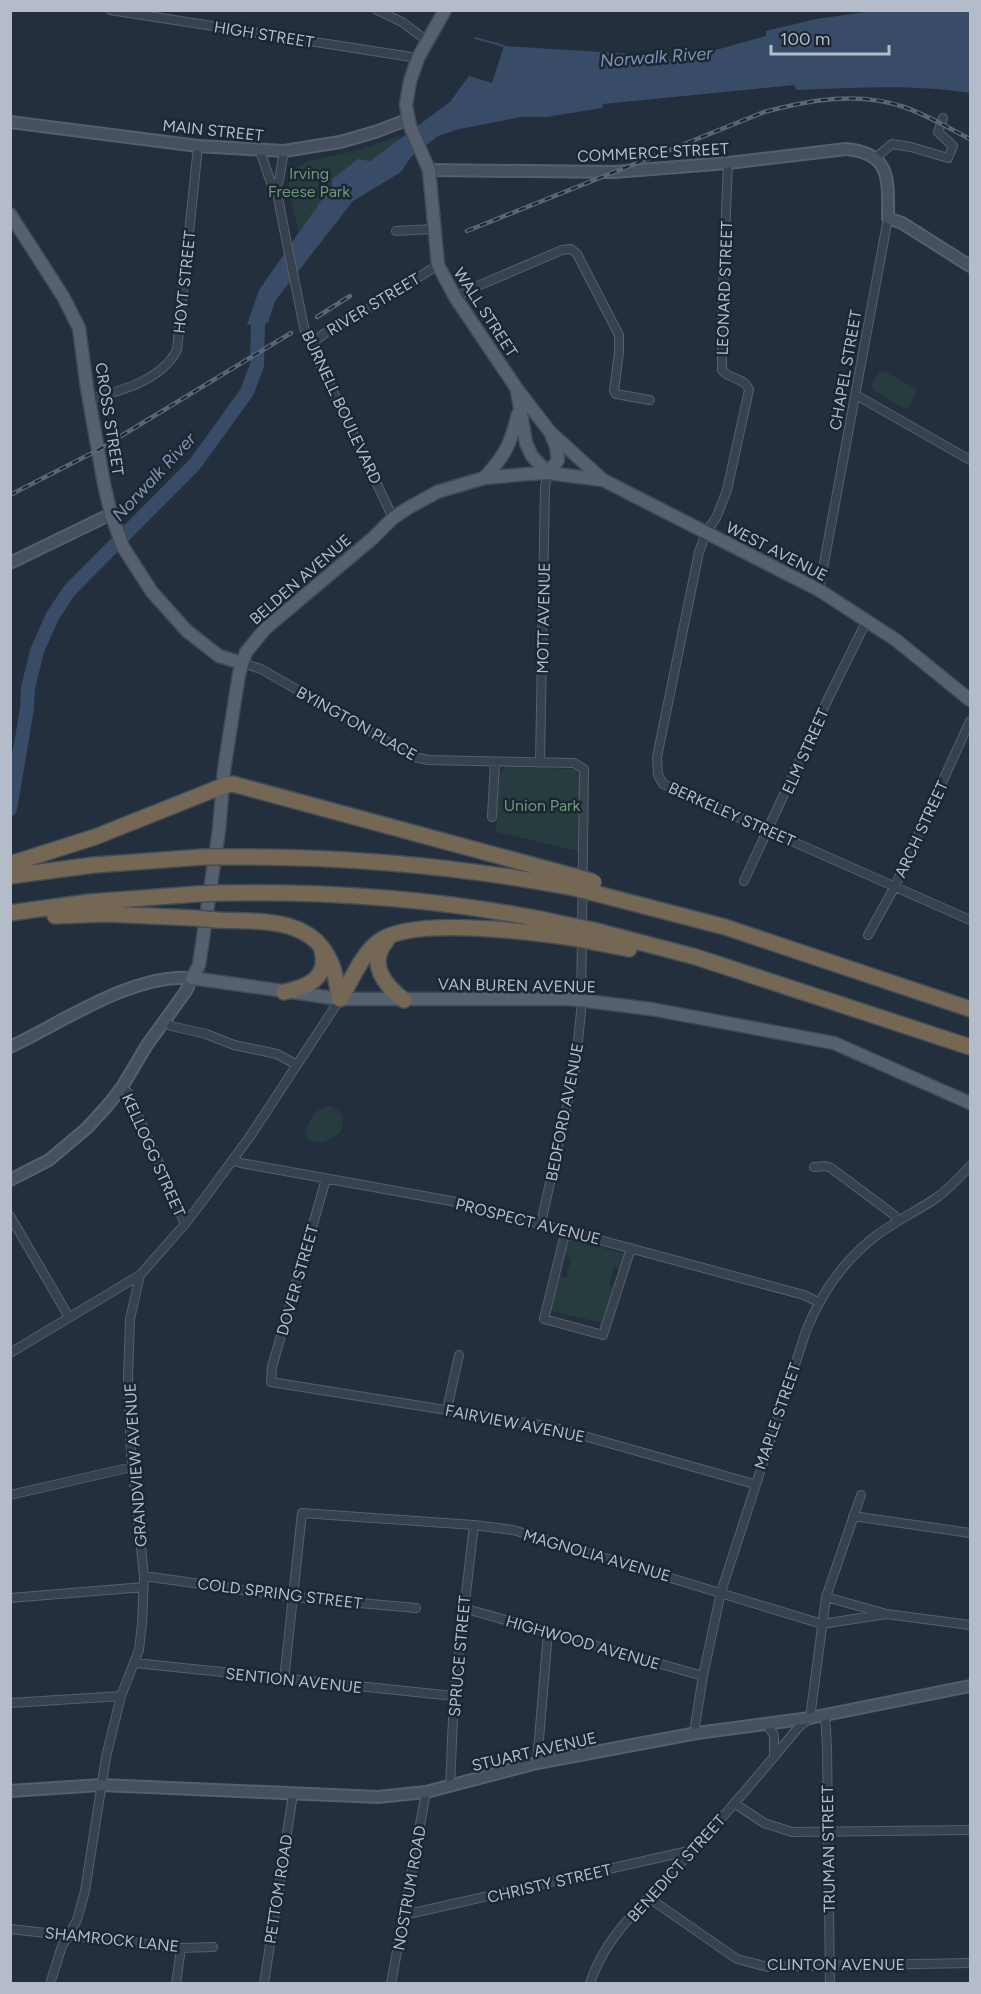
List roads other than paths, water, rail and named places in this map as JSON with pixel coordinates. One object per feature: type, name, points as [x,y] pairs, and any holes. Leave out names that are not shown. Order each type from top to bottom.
[{"type":"highway","points":[[10,864],[95,837],[223,786],[241,785],[594,887],[779,945],[970,1009]]},
{"type":"highway","points":[[10,876],[133,862],[203,857],[297,857],[383,862],[573,882]]},
{"type":"highway","points":[[10,919],[108,900],[221,893],[320,894],[406,900],[493,910],[573,932],[677,951],[970,1047]]},
{"type":"highway","points":[[10,913],[194,918],[289,925],[306,932],[320,944],[332,963],[340,999]]},
{"type":"highway","points":[[340,999],[368,952],[379,941],[394,934],[428,929],[471,928],[573,932]]},
{"type":"highway","points":[[394,934],[380,950],[378,968],[387,986],[404,1000]]},
{"type":"highway","points":[[284,992],[303,988],[319,975],[324,960],[320,944]]},
{"type":"main road","name":"WALL STREET","points":[[445,10],[426,40],[418,58],[410,81],[406,105],[410,122],[429,170],[438,265],[455,297],[517,389],[550,432],[603,480]]},
{"type":"main road","name":"MAIN STREET","points":[[10,122],[198,146],[284,151],[340,142],[410,122]]},
{"type":"main road","name":"COMMERCE STREET","points":[[429,170],[614,172],[728,163],[846,149],[866,152],[875,158]]},
{"type":"main road","name":"CHAPEL STREET","points":[[875,158],[882,164],[888,183],[888,218]]},
{"type":"main road","name":"CROSS STREET","points":[[10,214],[64,298],[76,321],[82,343],[89,399],[111,514],[123,547],[135,568],[160,601],[195,638],[219,656],[242,663]]},
{"type":"main road","points":[[888,218],[902,223],[970,266]]},
{"type":"main road","name":"WALL STREET","points":[[517,389],[526,442],[532,456],[548,473],[558,460],[556,446],[550,432]]},
{"type":"main road","name":"WALL STREET","points":[[484,478],[501,460],[512,437],[519,410]]},
{"type":"main road","name":"WEST AVENUE","points":[[548,473],[603,480],[819,590],[896,640],[970,700]]},
{"type":"main road","name":"BELDEN AVENUE","points":[[192,978],[199,965],[242,663],[249,647],[266,628],[342,565],[393,518],[408,508],[437,492],[484,478],[548,473]]},
{"type":"main road","points":[[10,563],[111,514]]},
{"type":"main road","points":[[10,1047],[128,988],[174,978],[192,978],[186,991],[142,1052],[122,1086],[94,1120],[49,1160],[10,1180]]},
{"type":"main road","name":"VAN BUREN AVENUE","points":[[192,978],[340,999],[582,1000],[661,1011],[834,1043],[970,1103]]},
{"type":"main road","name":"STUART AVENUE","points":[[10,1791],[101,1785],[378,1797],[426,1792],[537,1763],[697,1733],[810,1718],[970,1686]]},
{"type":"street","name":"HIGH STREET","points":[[110,10],[418,58]]},
{"type":"street","points":[[377,10],[402,22],[426,40]]},
{"type":"street","points":[[875,158],[892,144],[948,158],[953,146],[938,132],[943,118]]},
{"type":"street","name":"HOYT STREET","points":[[89,399],[135,385],[157,371],[172,358],[177,350],[198,146]]},
{"type":"street","name":"BURNELL BOULEVARD","points":[[260,151],[271,183],[276,187]]},
{"type":"street","name":"BURNELL BOULEVARD","points":[[284,151],[276,187],[305,332],[393,518]]},
{"type":"street","name":"LEONARD STREET","points":[[706,533],[717,516],[727,490],[749,390],[747,384],[726,376],[722,370],[728,163]]},
{"type":"street","name":"CHAPEL STREET","points":[[819,590],[888,218]]},
{"type":"street","points":[[396,231],[434,229]]},
{"type":"street","points":[[455,297],[562,250],[571,249],[577,254],[619,335],[614,391],[616,394],[650,400]]},
{"type":"street","name":"RIVER STREET","points":[[310,345],[325,333],[438,265]]},
{"type":"street","points":[[856,395],[970,460]]},
{"type":"street","name":"MOTT AVENUE","points":[[540,763],[545,487],[548,473]]},
{"type":"street","name":"BERKELEY STREET","points":[[706,533],[699,552],[657,757],[658,775],[663,784],[970,920]]},
{"type":"street","name":"ELM STREET","points":[[744,881],[867,620]]},
{"type":"street","name":"BYINGTON PLACE","points":[[242,663],[261,669],[414,757],[428,760],[574,764],[584,769]]},
{"type":"street","name":"ARCH STREET","points":[[868,935],[894,888],[970,721]]},
{"type":"street","points":[[492,817],[495,762]]},
{"type":"street","name":"BEDFORD AVENUE","points":[[540,1223],[575,1071],[582,1000],[584,769]]},
{"type":"street","name":"GRANDVIEW AVENUE","points":[[50,1983],[58,1956],[77,1920],[85,1891],[101,1800],[101,1785],[121,1696],[135,1663],[142,1624],[144,1576],[132,1467],[128,1397],[130,1319],[140,1275],[185,1224],[233,1160],[340,999]]},
{"type":"street","points":[[164,1021],[171,1026],[206,1034],[234,1045],[277,1054],[297,1065]]},
{"type":"street","name":"KELLOGG STREET","points":[[122,1086],[129,1094],[185,1224]]},
{"type":"street","name":"PROSPECT AVENUE","points":[[233,1160],[441,1199],[540,1223],[804,1295],[818,1302]]},
{"type":"street","name":"MAPLE STREET","points":[[697,1733],[695,1726],[703,1676],[721,1592],[754,1485],[818,1302],[834,1279],[876,1236],[938,1197],[970,1166]]},
{"type":"street","points":[[814,1167],[831,1168],[894,1215],[898,1221]]},
{"type":"street","name":"DOVER STREET","points":[[271,1382],[272,1367],[326,1179]]},
{"type":"street","points":[[10,1216],[69,1317]]},
{"type":"street","points":[[566,1230],[544,1319],[564,1325],[603,1335],[631,1248]]},
{"type":"street","points":[[10,1353],[140,1275]]},
{"type":"street","points":[[447,1409],[459,1355]]},
{"type":"street","name":"FAIRVIEW AVENUE","points":[[271,1382],[552,1427],[754,1485]]},
{"type":"street","points":[[10,1495],[132,1467]]},
{"type":"street","points":[[810,1718],[826,1597],[861,1495]]},
{"type":"street","name":"MAGNOLIA AVENUE","points":[[292,1597],[302,1513],[474,1525],[513,1530],[822,1624],[886,1614]]},
{"type":"street","points":[[853,1516],[970,1533]]},
{"type":"street","name":"SPRUCE STREET","points":[[450,1787],[454,1696],[474,1525]]},
{"type":"street","name":"COLD SPRING STREET","points":[[144,1576],[292,1597],[416,1608]]},
{"type":"street","points":[[10,1598],[144,1587]]},
{"type":"street","points":[[284,1680],[292,1597]]},
{"type":"street","name":"MAGNOLIA AVENUE","points":[[826,1597],[886,1614],[970,1625]]},
{"type":"street","name":"HIGHWOOD AVENUE","points":[[463,1608],[703,1676]]},
{"type":"street","points":[[537,1763],[548,1632]]},
{"type":"street","name":"SENTION AVENUE","points":[[135,1663],[454,1696]]},
{"type":"street","points":[[10,1703],[121,1696]]},
{"type":"street","name":"TRUMAN STREET","points":[[825,1714],[830,1983]]},
{"type":"street","name":"BENEDICT STREET","points":[[590,1983],[608,1944],[694,1850],[798,1728],[810,1718]]},
{"type":"street","points":[[766,1723],[775,1740],[773,1758]]},
{"type":"street","name":"NOSTRUM ROAD","points":[[391,1983],[426,1792]]},
{"type":"street","name":"PETTOM ROAD","points":[[264,1983],[293,1794]]},
{"type":"street","points":[[734,1803],[764,1823],[792,1832],[970,1830]]},
{"type":"street","name":"CHRISTY STREET","points":[[404,1916],[694,1850]]},
{"type":"street","name":"CLINTON AVENUE","points":[[649,1898],[737,1959],[768,1967],[970,1963]]},
{"type":"street","name":"SHAMROCK LANE","points":[[10,1929],[181,1948],[213,1947]]},
{"type":"street","points":[[176,1983],[181,1948]]},
{"type":"water","points":[[873,11],[970,11],[970,93],[905,88],[797,90],[794,85],[603,104],[602,108],[546,117],[521,117],[459,129],[438,136],[411,157],[401,172],[353,201],[275,301],[268,323],[247,325],[259,290],[332,185],[332,179],[358,159],[370,161],[450,102],[469,76],[492,83],[504,46],[632,54],[632,61],[649,62],[683,58],[717,50],[766,36],[766,31],[816,19]]},
{"type":"waterway","points":[[475,38],[504,46]]},
{"type":"waterway","name":"Norwalk River","points":[[10,809],[27,709],[28,688],[37,651],[52,617],[69,591],[195,464],[247,392],[257,365],[258,324],[263,308]]},
{"type":"railway","points":[[467,231],[764,112],[799,104],[852,98],[887,102],[921,114],[970,139]]},
{"type":"railway","points":[[317,317],[350,296]]},
{"type":"railway","points":[[10,495],[98,450],[291,333]]},
{"type":"park label","name":"Irving Freese Park","points":[[309,182]]},
{"type":"park label","name":"Union Park","points":[[542,805]]}]
